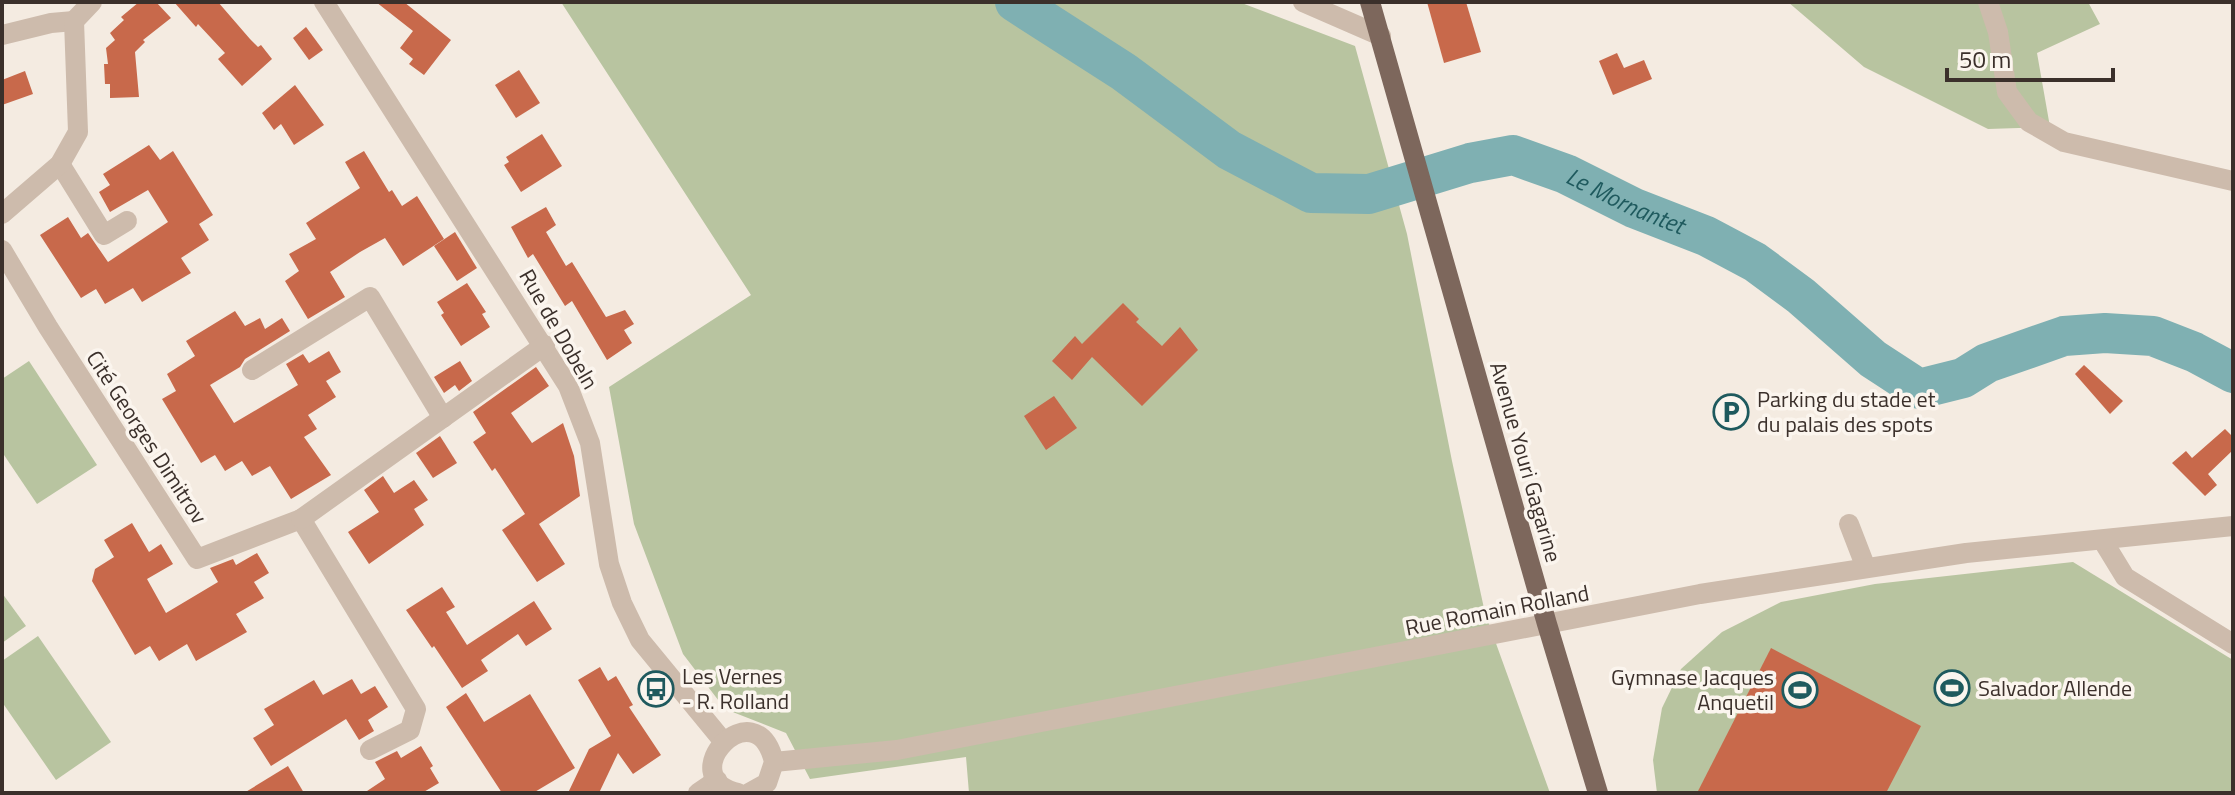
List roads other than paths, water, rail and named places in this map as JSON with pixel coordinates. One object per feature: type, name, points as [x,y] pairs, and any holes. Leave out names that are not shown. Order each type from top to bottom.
[{"type":"main road","name":"Avenue Youri Gagarine","points":[[1370,2],[1598,793]]},
{"type":"street","points":[[2,34],[74,21],[92,2]]},
{"type":"street","name":"Rue de Dobeln","points":[[324,2],[545,345],[568,386],[590,443],[609,564],[622,603],[640,640],[723,741]]},
{"type":"street","points":[[1303,2],[1381,36]]},
{"type":"street","points":[[1988,2],[1998,32],[2007,92],[2029,122],[2064,142],[2233,181]]},
{"type":"street","points":[[2,214],[60,164],[78,132],[74,21]]},
{"type":"street","points":[[60,164],[104,235],[127,221]]},
{"type":"street","name":"Cité Georges Dimitrov","points":[[2,250],[197,559],[301,519],[545,345]]},
{"type":"street","points":[[252,370],[370,297],[443,418]]},
{"type":"street","points":[[301,519],[416,709],[410,730],[370,750]]},
{"type":"street","points":[[1849,524],[1866,568]]},
{"type":"street","name":"Rue Romain Rolland","points":[[774,762],[897,750],[1700,594],[1966,553],[2233,526]]},
{"type":"street","points":[[2103,541],[2125,577],[2233,644]]},
{"type":"street","points":[[738,793],[723,787],[717,780],[713,760],[723,741],[741,733],[757,736],[766,743],[774,762],[767,783],[749,793]]},
{"type":"street","points":[[698,793],[717,780]]},
{"type":"waterway","name":"Le Mornantet","points":[[1015,2],[1124,72],[1229,150],[1311,193],[1369,194],[1470,163],[1513,155],[1566,174],[1634,208],[1706,236],[1755,262],[1801,296],[1873,359],[1919,389],[1963,378],[1987,363],[2064,336],[2105,333],[2153,336],[2194,352],[2233,373]]},
{"type":"place","name":"Parking du stade et du palais des spots","points":[[1731,412]]},
{"type":"place","name":"Salvador Allende","points":[[1952,688]]},
{"type":"place","name":"Les Vernes - R. Rolland","points":[[656,689]]},
{"type":"place","name":"Gymnase Jacques Anquetil","points":[[1800,690]]}]
